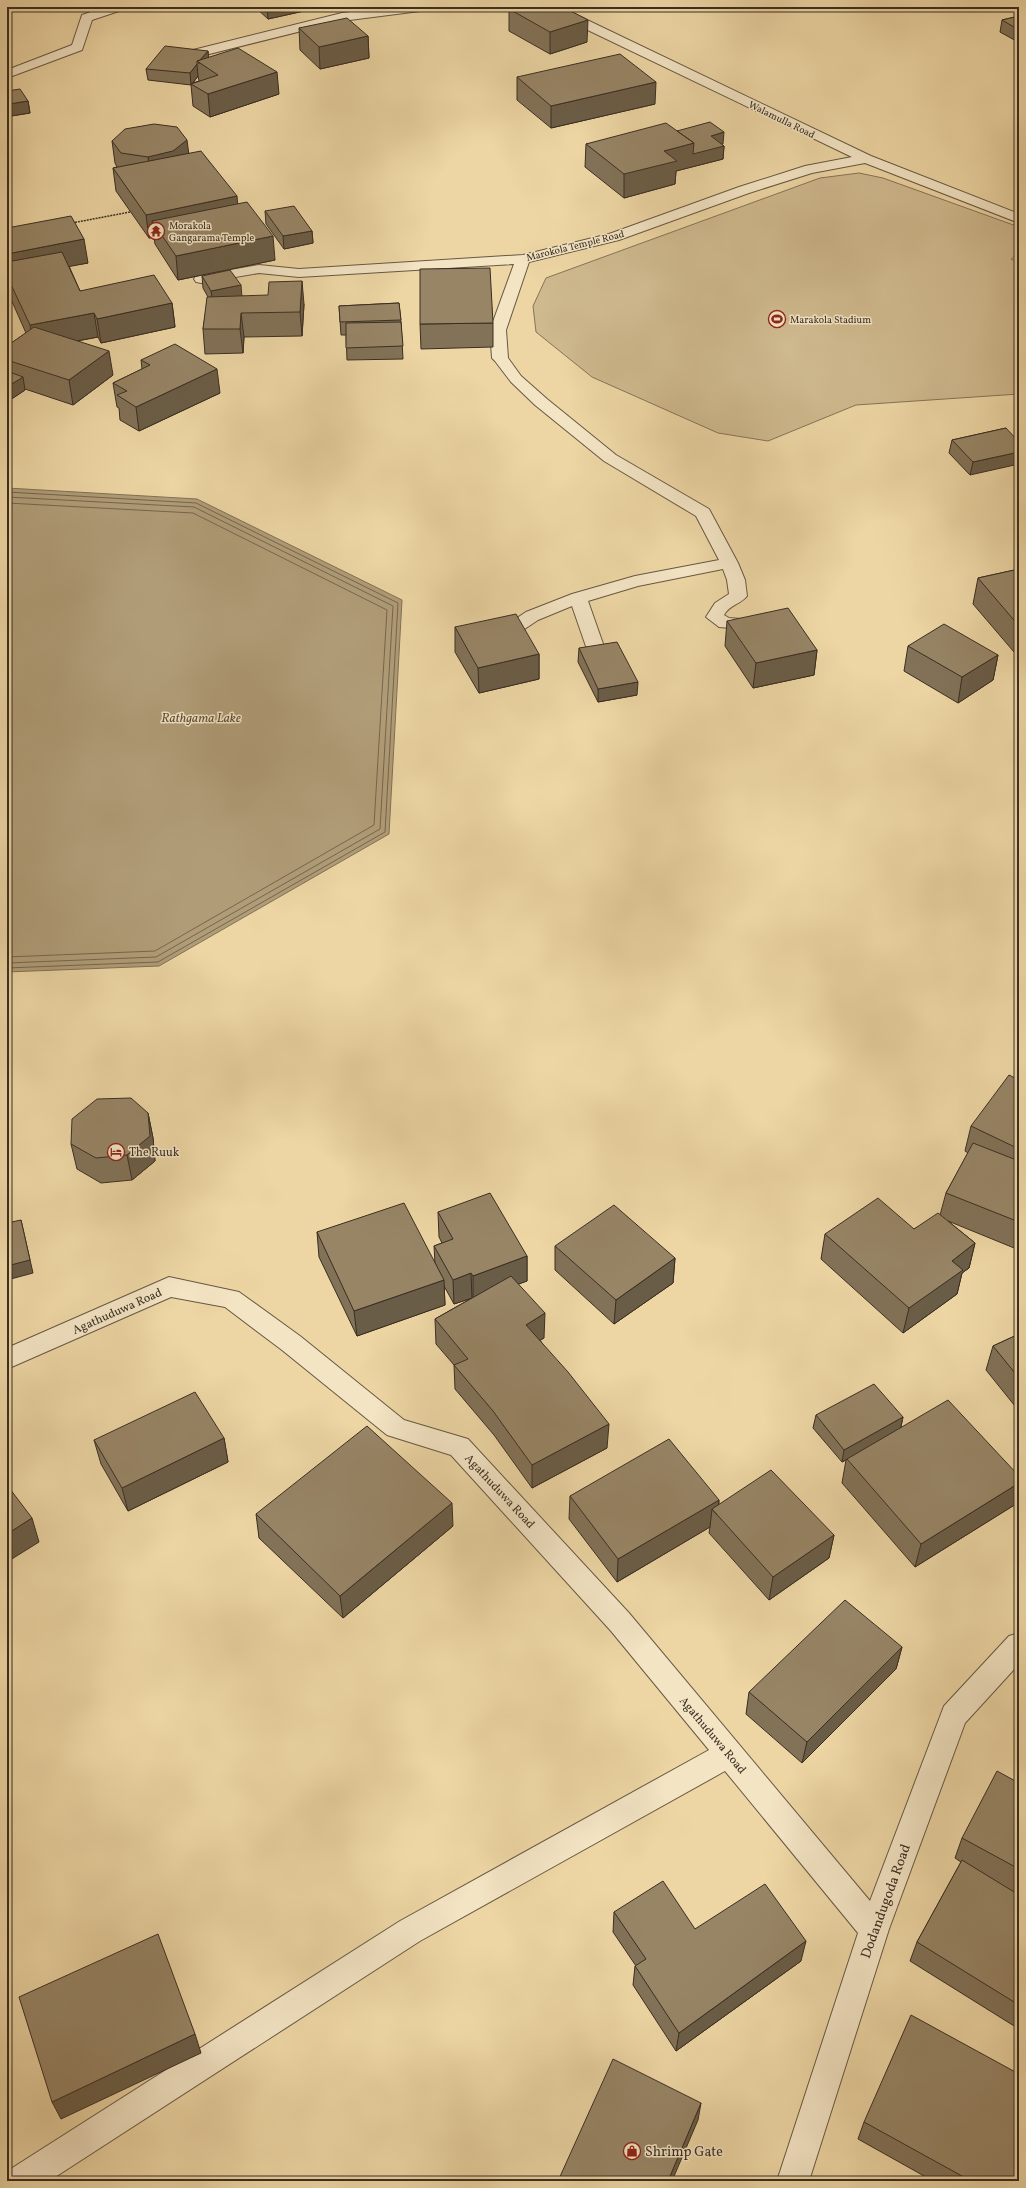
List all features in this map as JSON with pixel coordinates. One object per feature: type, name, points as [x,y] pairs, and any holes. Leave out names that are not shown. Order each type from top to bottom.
[{"type":"street","points":[[7,74],[78,47],[86,18],[118,7]]},
{"type":"street","points":[[193,54],[342,18],[420,7]]},
{"type":"street","name":"Walamulla Road","points":[[550,7],[866,159],[1019,219]]},
{"type":"street","name":"Marokola Temple Road","points":[[201,279],[259,269],[299,273],[523,259],[614,237],[744,190],[810,169],[866,159]]},
{"type":"street","points":[[523,259],[498,330],[500,358],[516,379],[541,402],[610,458],[703,513],[729,563],[736,580],[738,596],[726,602],[717,610],[716,617],[725,623],[748,624],[752,633]]},
{"type":"street","points":[[487,646],[532,616],[578,598],[635,581],[729,563]]},
{"type":"street","points":[[578,598],[599,658]]},
{"type":"street","name":"Agathuduwa Road","points":[[7,1359],[169,1288],[231,1299],[291,1343],[396,1428],[459,1447],[526,1518],[620,1622],[874,1929]]},
{"type":"street","name":"Dodandugoda Road","points":[[792,2181],[874,1929],[954,1716],[1019,1645]]},
{"type":"street","points":[[20,2181],[410,1931],[729,1754]]},
{"type":"path","points":[[69,224],[130,212]]},
{"type":"shaded area","name":"Marakola Stadium","points":[[859,173],[883,178],[1019,227],[1019,253],[1011,259],[1019,262],[1019,394],[856,405],[768,441],[718,433],[592,377],[536,332],[533,306],[546,278],[820,178]]},
{"type":"water","name":"Rathgama Lake","points":[[7,488],[197,499],[402,600],[389,834],[159,966],[7,972]]},
{"type":"building","points":[[516,7],[563,7],[588,20],[550,32],[509,9]]},
{"type":"building","points":[[1019,16],[1019,30],[1002,20]]},
{"type":"building","points":[[347,18],[368,36],[319,47],[299,28]]},
{"type":"building","points":[[165,46],[208,51],[200,60],[197,61],[197,64],[190,73],[146,69]]},
{"type":"building","points":[[238,48],[277,72],[208,94],[191,84],[218,75],[197,61]]},
{"type":"building","points":[[620,54],[656,82],[551,106],[517,77]]},
{"type":"building","points":[[20,89],[28,101],[9,104],[7,100],[7,91]]},
{"type":"building","points":[[710,122],[724,132],[711,136],[724,146],[693,154],[694,143],[677,131]]},
{"type":"building","points":[[666,123],[694,143],[664,151],[677,161],[624,174],[586,144]]},
{"type":"building","points":[[154,124],[177,127],[187,140],[173,151],[148,157],[121,153],[112,141],[125,129]]},
{"type":"building","points":[[201,151],[237,196],[146,215],[113,168]]},
{"type":"building","points":[[247,202],[273,236],[176,256],[152,221]]},
{"type":"building","points":[[294,206],[312,231],[283,236],[265,211]]},
{"type":"building","points":[[71,216],[84,239],[7,254],[7,228]]},
{"type":"building","points":[[62,252],[80,291],[154,275],[172,303],[97,319],[94,313],[30,325],[7,276],[7,262]]},
{"type":"building","points":[[490,268],[493,323],[420,324],[420,269]]},
{"type":"building","points":[[230,270],[241,285],[211,291],[202,276]]},
{"type":"building","points":[[302,281],[300,312],[241,313],[240,329],[203,329],[207,297],[268,295],[269,282]]},
{"type":"building","points":[[399,303],[401,320],[340,322],[339,306]]},
{"type":"building","points":[[401,322],[403,346],[346,348],[346,323]]},
{"type":"building","points":[[34,327],[109,351],[69,380],[7,360],[7,346]]},
{"type":"building","points":[[175,344],[217,369],[136,407],[117,395],[127,391],[113,383],[150,365],[141,360]]},
{"type":"building","points":[[7,371],[23,377],[7,387]]},
{"type":"building","points":[[1006,428],[1019,442],[1019,452],[973,462],[952,440]]},
{"type":"building","points":[[1019,569],[1019,626],[978,578]]},
{"type":"building","points":[[788,608],[817,650],[756,663],[727,621]]},
{"type":"building","points":[[516,614],[539,654],[478,668],[455,627]]},
{"type":"building","points":[[944,624],[998,655],[962,677],[908,646]]},
{"type":"building","points":[[617,642],[638,682],[598,689],[579,648]]},
{"type":"building","points":[[1009,1075],[1019,1080],[1019,1149],[971,1126]]},
{"type":"building","points":[[131,1098],[148,1113],[150,1136],[127,1155],[96,1158],[71,1144],[72,1119],[97,1099]]},
{"type":"building","points":[[973,1143],[1019,1161],[1019,1222],[946,1193]]},
{"type":"building","points":[[490,1193],[527,1256],[473,1276],[471,1273],[453,1280],[434,1246],[453,1239],[438,1212]]},
{"type":"building","points":[[878,1198],[914,1229],[938,1213],[975,1243],[952,1261],[963,1270],[909,1308],[825,1234]]},
{"type":"building","points":[[404,1203],[444,1280],[354,1311],[317,1232]]},
{"type":"building","points":[[614,1205],[675,1258],[616,1300],[555,1246]]},
{"type":"building","points":[[21,1220],[30,1260],[7,1266],[7,1223]]},
{"type":"building","points":[[511,1276],[545,1313],[526,1325],[568,1372],[609,1424],[532,1465],[493,1411],[454,1365],[468,1359],[435,1319]]},
{"type":"building","points":[[1019,1334],[1019,1378],[993,1346]]},
{"type":"building","points":[[874,1384],[903,1417],[844,1450],[816,1415]]},
{"type":"building","points":[[195,1392],[224,1438],[122,1488],[94,1440]]},
{"type":"building","points":[[948,1400],[1019,1476],[1019,1483],[921,1544],[847,1459]]},
{"type":"building","points":[[367,1426],[452,1503],[340,1596],[256,1514]]},
{"type":"building","points":[[669,1439],[719,1500],[618,1559],[570,1496]]},
{"type":"building","points":[[771,1470],[834,1535],[773,1577],[712,1509]]},
{"type":"building","points":[[7,1485],[32,1518],[7,1534]]},
{"type":"building","points":[[845,1600],[902,1647],[807,1742],[749,1692]]},
{"type":"building","points":[[997,1771],[1019,1783],[1019,1869],[962,1838]]},
{"type":"building","points":[[962,1860],[1019,1895],[1019,2005],[917,1942]]},
{"type":"building","points":[[663,1881],[695,1929],[765,1884],[806,1941],[679,2033],[635,1966],[646,1959],[614,1912]]},
{"type":"building","points":[[158,1934],[195,2034],[52,2102],[19,1997]]},
{"type":"building","points":[[911,2015],[1019,2074],[1019,2181],[971,2181],[864,2122]]},
{"type":"building","name":"Shrimp Gate","points":[[613,2059],[701,2103],[668,2181],[558,2181]]},
{"type":"place","name":"Morakola Gangarama Temple","points":[[156,231]]},
{"type":"place","name":"Marakola Stadium","points":[[777,319]]},
{"type":"place","name":"The Ruuk","points":[[116,1152]]},
{"type":"place","name":"Shrimp Gate","points":[[632,2151]]}]
